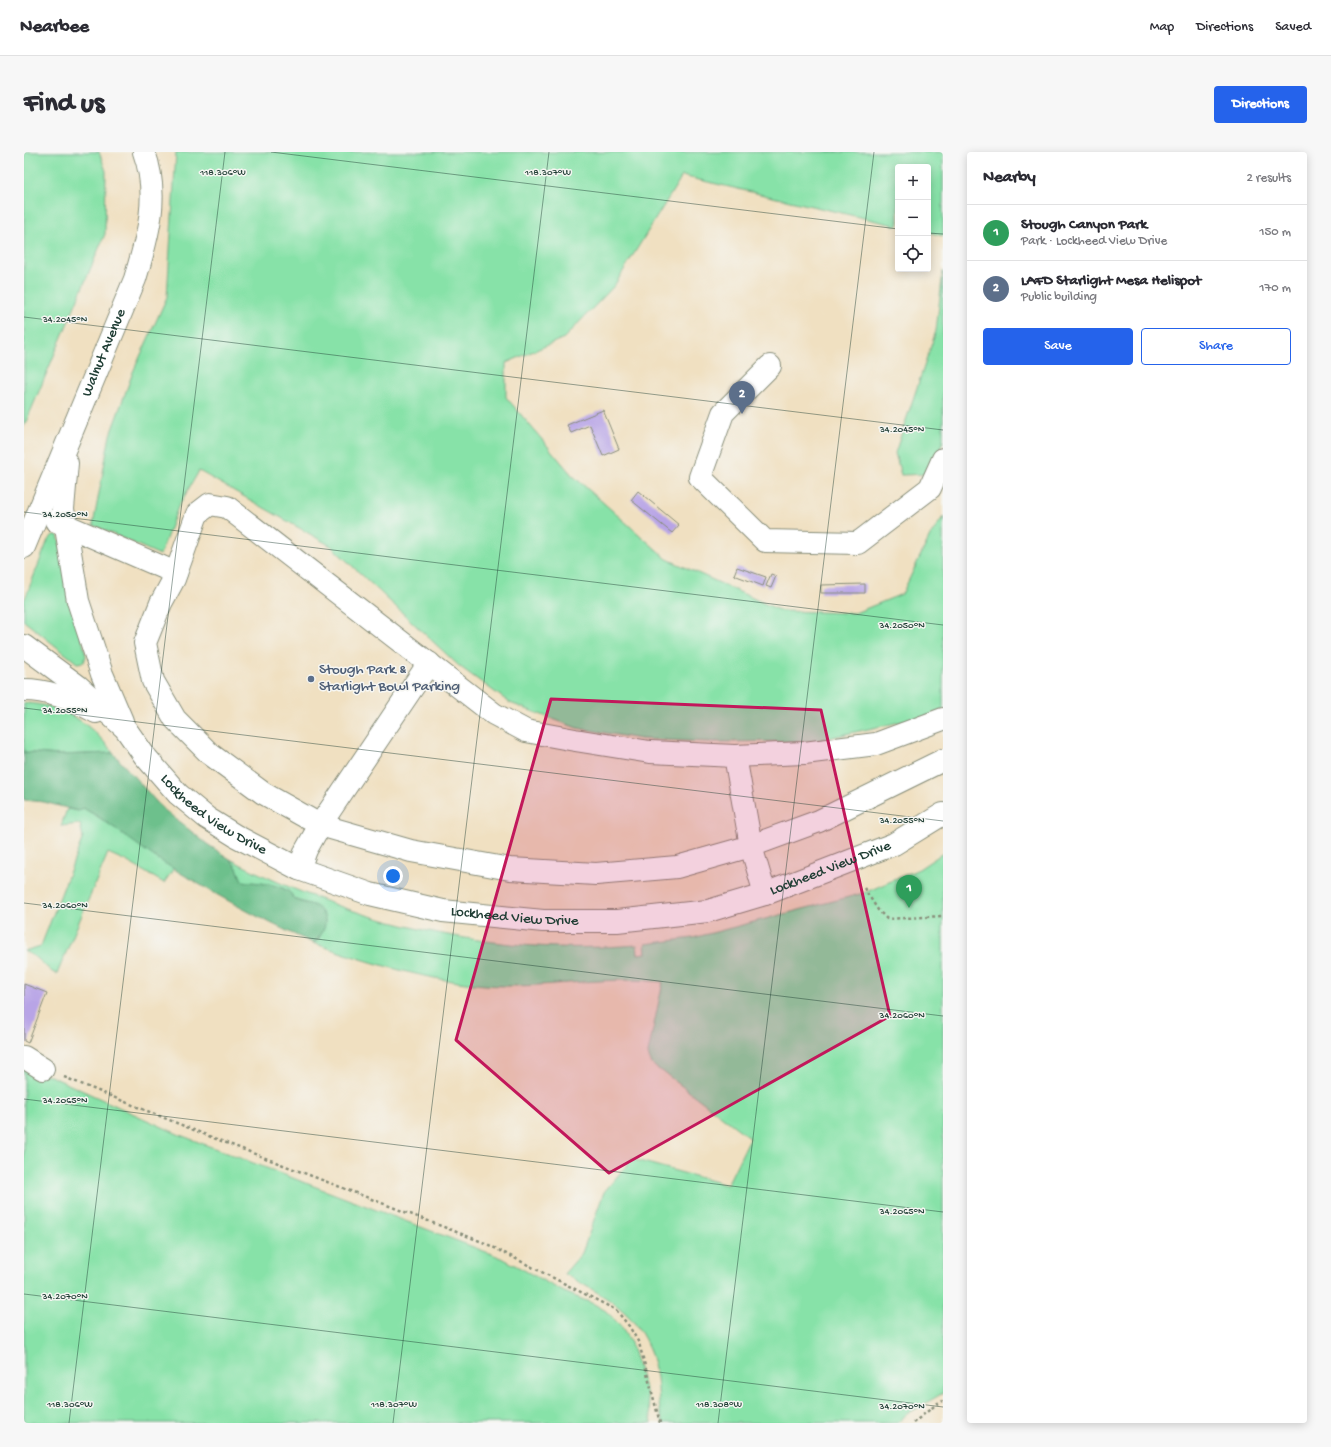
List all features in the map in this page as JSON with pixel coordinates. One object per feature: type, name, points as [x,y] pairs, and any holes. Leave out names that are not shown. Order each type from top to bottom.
[{"type":"street","name":"Walnut Avenue","points":[[24,548],[71,438],[135,279],[149,234],[153,201],[149,164],[144,152]]},
{"type":"street","points":[[770,366],[723,413],[700,477],[764,541],[858,543],[930,488],[943,459]]},
{"type":"street","name":"Lockheed View Drive","points":[[71,438],[64,479],[63,510],[78,601],[102,674],[125,728],[144,755],[178,794],[207,818],[236,836],[299,869],[370,894],[443,911],[542,921],[618,921],[708,911],[765,894],[894,844],[943,814]]},
{"type":"street","points":[[943,719],[876,744],[804,753],[735,756],[650,752],[526,731],[494,714],[227,506],[210,504],[197,514],[176,573],[161,603],[145,643],[153,681],[175,719],[210,754],[263,793],[320,825],[410,851],[510,869],[596,874],[677,867],[751,846],[819,821],[943,760]]},
{"type":"street","points":[[39,513],[176,573]]},
{"type":"street","name":"Lockheed View Drive","points":[[24,646],[78,686],[125,728]]},
{"type":"street","points":[[299,869],[306,850],[320,825],[429,663]]},
{"type":"street","name":"Lockheed View Drive","points":[[24,690],[38,690],[71,699],[125,728]]},
{"type":"street","points":[[735,756],[751,846],[765,894]]},
{"type":"street","points":[[24,1057],[43,1069]]},
{"type":"path","points":[[864,888],[878,910],[887,919],[943,916]]},
{"type":"path","points":[[43,1069],[211,1137],[486,1243],[616,1310],[629,1326],[639,1343],[660,1423]]},
{"type":"path","points":[[913,1423],[943,1400]]},
{"type":"highlighted area","points":[[551,699],[821,710],[890,1016],[609,1173],[456,1040]]},
{"type":"green space","points":[[24,152],[99,152],[106,171],[105,234],[24,427]]},
{"type":"green space","points":[[176,152],[943,152],[943,236],[931,233],[931,164],[895,164],[895,225],[682,176],[614,286],[564,338],[506,363],[506,397],[572,475],[667,559],[781,611],[855,613],[902,594],[930,536],[943,517],[943,710],[927,716],[815,741],[709,742],[640,739],[577,728],[510,703],[459,666],[331,546],[199,471],[178,507],[160,555],[93,525],[110,435],[133,372],[167,297]]},
{"type":"green space","points":[[943,271],[943,441],[929,474],[901,475],[895,453],[936,331]]},
{"type":"green space","points":[[53,535],[58,535],[86,656],[84,662],[77,663],[24,621],[24,601],[48,540]]},
{"type":"green space","points":[[24,703],[51,707],[74,717],[95,733],[113,753],[58,755],[24,752]]},
{"type":"green space","points":[[24,752],[58,755],[113,753],[162,808],[207,844],[230,859],[237,868],[242,881],[283,888],[297,900],[317,907],[324,916],[325,921],[325,926],[321,935],[313,943],[236,905],[161,861],[103,820],[83,808],[78,811],[44,802],[24,800]]},
{"type":"green space","points":[[83,808],[174,868],[164,883],[126,861],[108,853],[57,974],[52,972],[37,958],[24,951],[41,946],[83,837],[80,824],[61,826],[67,809],[78,811]]},
{"type":"green space","points":[[943,853],[943,1393],[907,1414],[897,1423],[663,1423],[659,1407],[657,1378],[652,1357],[645,1339],[636,1325],[612,1302],[564,1274],[582,1253],[604,1192],[632,1159],[727,1185],[750,1138],[652,1064],[648,1053],[663,982],[624,980],[527,986],[483,985],[433,978],[385,966],[313,943],[319,939],[325,921],[321,913],[312,905],[298,900],[283,888],[242,881],[237,868],[230,859],[278,882],[326,902],[377,918],[428,931],[479,940],[532,946],[584,947],[637,945],[638,954],[646,953],[645,944],[693,938],[864,893],[919,869]]},
{"type":"green space","points":[[24,1064],[180,1135],[502,1258],[564,1292],[594,1304],[606,1311],[620,1325],[631,1343],[646,1391],[652,1423],[24,1423]]},
{"type":"building","points":[[603,410],[619,449],[603,456],[590,425],[571,433],[567,425]]},
{"type":"building","points":[[638,491],[679,525],[672,533],[631,500]]},
{"type":"building","points":[[737,567],[766,577],[763,586],[734,575]]},
{"type":"building","points":[[771,574],[776,576],[771,588],[766,586]]},
{"type":"building","points":[[865,584],[865,593],[821,593],[821,585]]},
{"type":"building","points":[[24,984],[47,993],[28,1043],[24,1041]]},
{"type":"place","name":"LAFD Starlight Mesa Helispot","points":[[742,414]]},
{"type":"place","name":"Stough Park & Starlight Bowl Parking","points":[[311,679]]},
{"type":"place","name":"Stough Canyon Park","points":[[909,908]]}]
